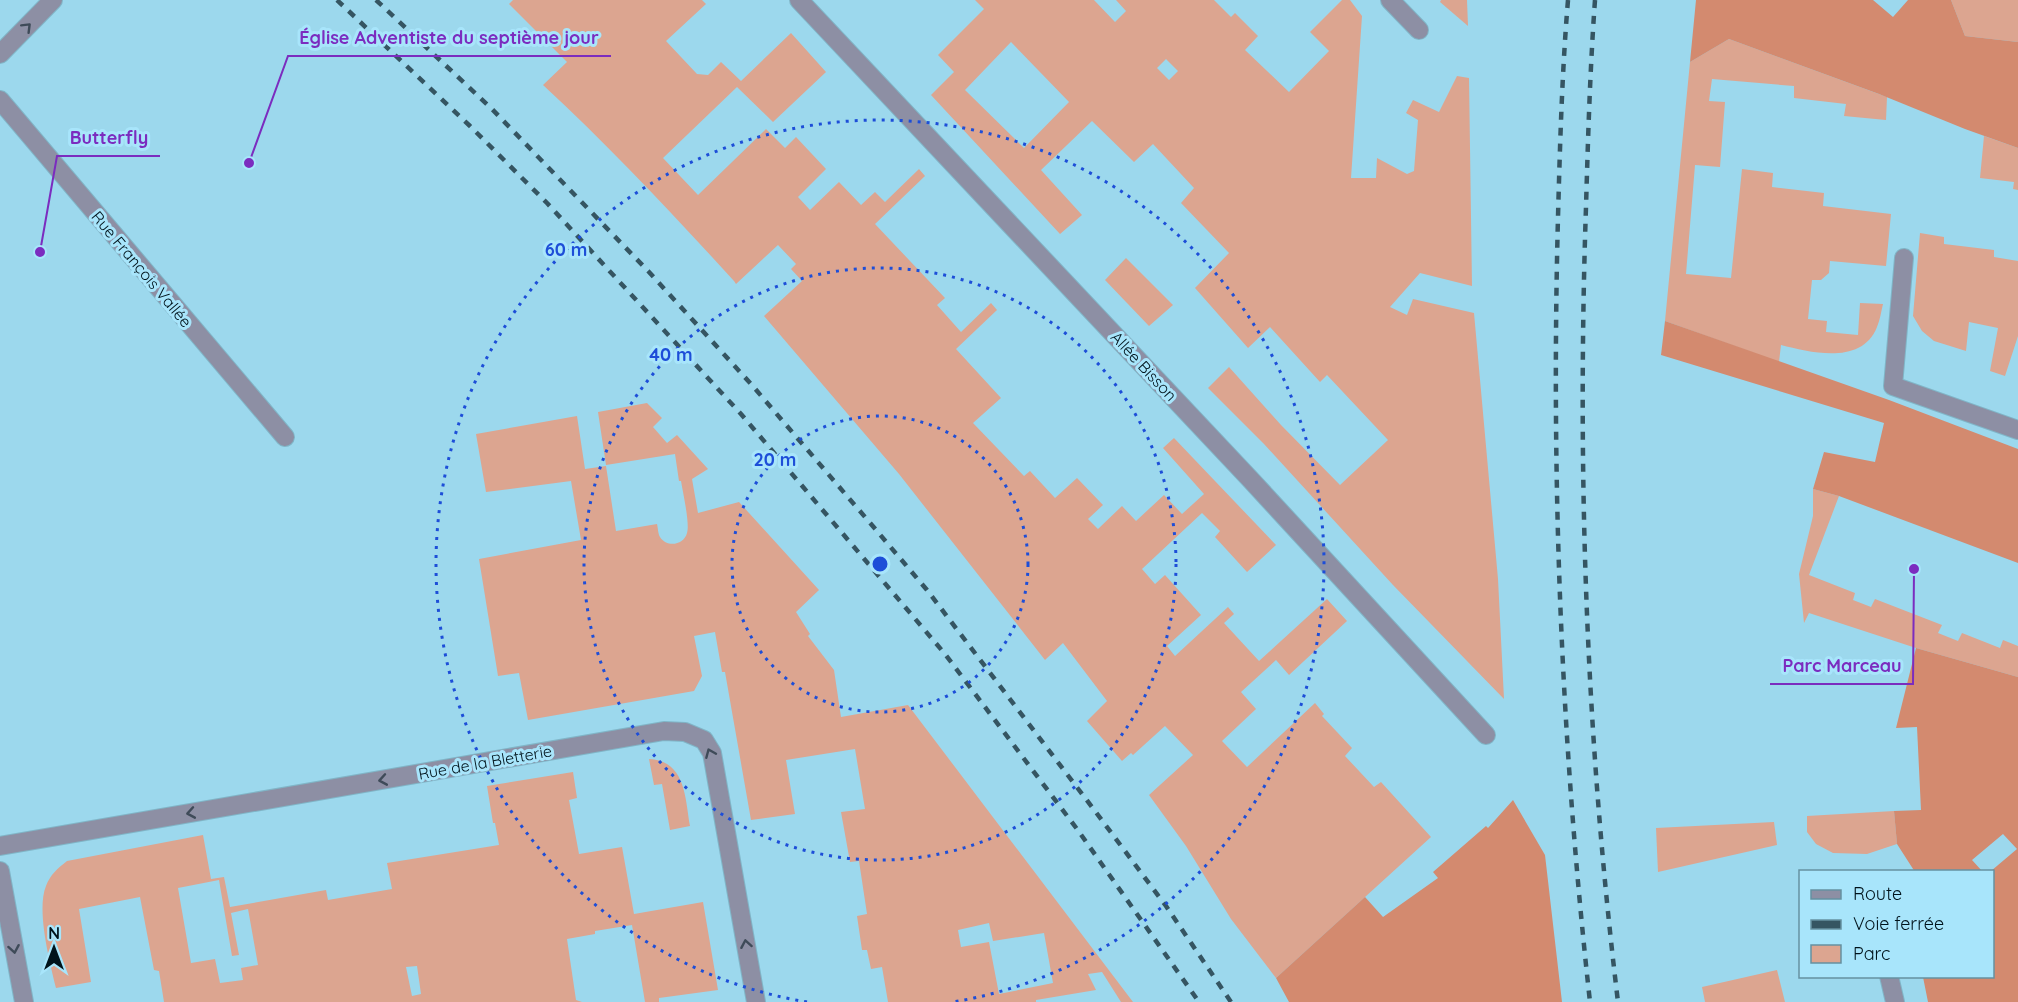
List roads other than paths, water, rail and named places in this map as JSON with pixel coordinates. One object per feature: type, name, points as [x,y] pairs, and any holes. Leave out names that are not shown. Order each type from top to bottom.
[{"type":"street","points":[[0,54],[54,0]]},
{"type":"street","name":"Allée Bisson","points":[[799,0],[1250,479],[1486,735]]},
{"type":"street","points":[[1390,0],[1419,30]]},
{"type":"street","name":"Rue François Vallée","points":[[0,100],[285,436]]},
{"type":"street","points":[[1904,258],[1893,386],[2018,430]]},
{"type":"street","name":"Rue de la Bletterie","points":[[0,846],[664,731],[685,732],[704,740],[712,753],[756,1002]]},
{"type":"street","points":[[0,871],[24,1002]]},
{"type":"street","points":[[1889,978],[1895,1002]]},
{"type":"railway","points":[[337,0],[470,126],[547,203],[741,414],[945,654],[1077,829],[1199,1002]]},
{"type":"railway","points":[[376,0],[492,109],[649,272],[751,384],[871,524],[927,590],[1095,811],[1166,906],[1231,1002]]},
{"type":"railway","points":[[1568,0],[1558,217],[1557,512],[1565,708],[1590,1002]]},
{"type":"railway","points":[[1595,0],[1589,104],[1583,306],[1584,505],[1591,704],[1598,804],[1618,1002]]},
{"type":"place","name":"Église Adventiste du septième jour","points":[[249,163]]},
{"type":"place","name":"Butterfly","points":[[40,252]]},
{"type":"place","name":"Parc Marceau","points":[[1914,569]]}]
